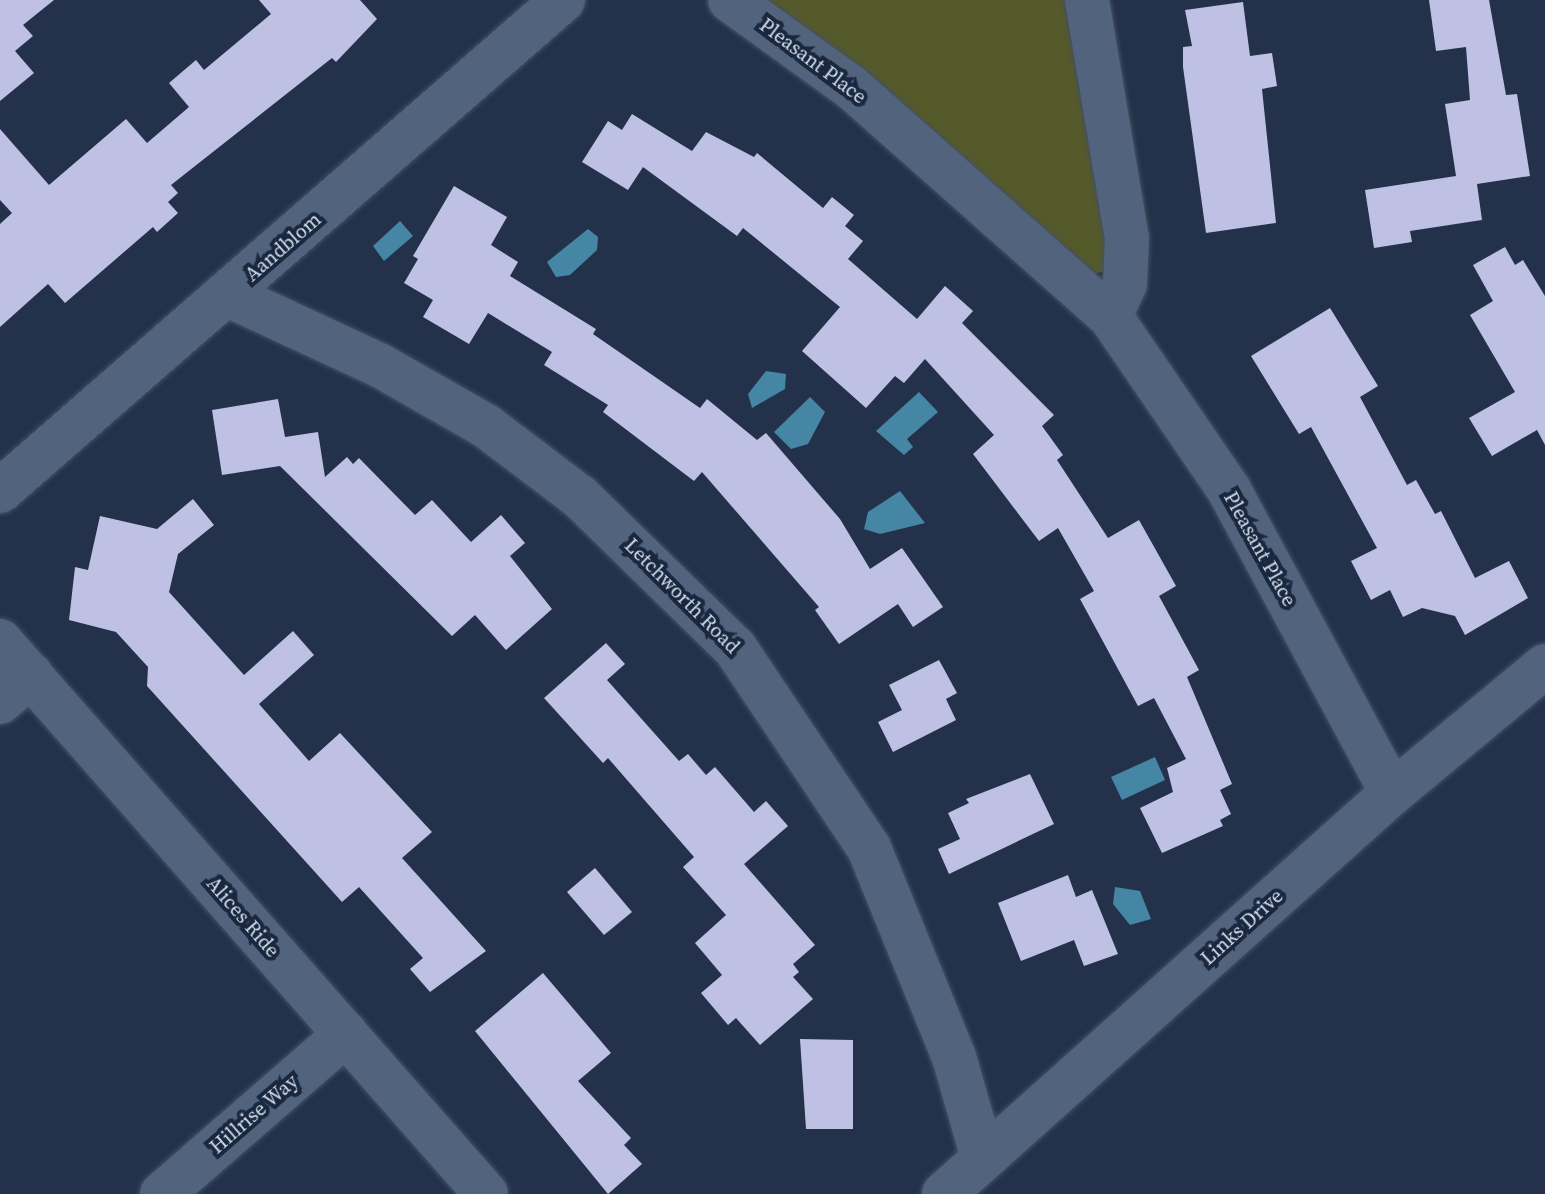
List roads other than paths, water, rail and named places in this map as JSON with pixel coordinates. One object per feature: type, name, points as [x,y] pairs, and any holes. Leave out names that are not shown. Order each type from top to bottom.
[{"type":"street","name":"Aandblom","points":[[0,491],[563,0]]},
{"type":"street","name":"Pleasant Place","points":[[730,0],[852,88],[1110,316],[1229,490],[1392,793]]},
{"type":"street","points":[[1087,0],[1127,238],[1125,284],[1110,316]]},
{"type":"street","name":"Letchworth Road","points":[[228,295],[379,365],[486,426],[580,497],[735,648],[869,848],[954,1057],[983,1158]]},
{"type":"street","name":"Alices Ride","points":[[0,641],[15,689],[346,1034],[486,1194]]},
{"type":"street","name":"Links Drive","points":[[944,1194],[1392,793],[1545,666]]},
{"type":"street","name":"Hillrise Way","points":[[162,1194],[346,1034]]},
{"type":"water","points":[[400,221],[413,236],[384,261],[373,246]]},
{"type":"water","points":[[588,229],[598,237],[597,250],[570,275],[556,277],[547,262]]},
{"type":"water","points":[[766,371],[786,374],[785,389],[752,408],[748,394]]},
{"type":"water","points":[[919,392],[938,412],[907,439],[913,447],[904,455],[876,431]]},
{"type":"water","points":[[810,397],[825,412],[808,444],[791,449],[774,432]]},
{"type":"water","points":[[900,491],[925,523],[880,534],[864,529],[868,512]]},
{"type":"water","points":[[1155,757],[1165,780],[1122,800],[1111,777]]},
{"type":"water","points":[[1115,887],[1140,891],[1151,919],[1130,925],[1113,904]]}]
